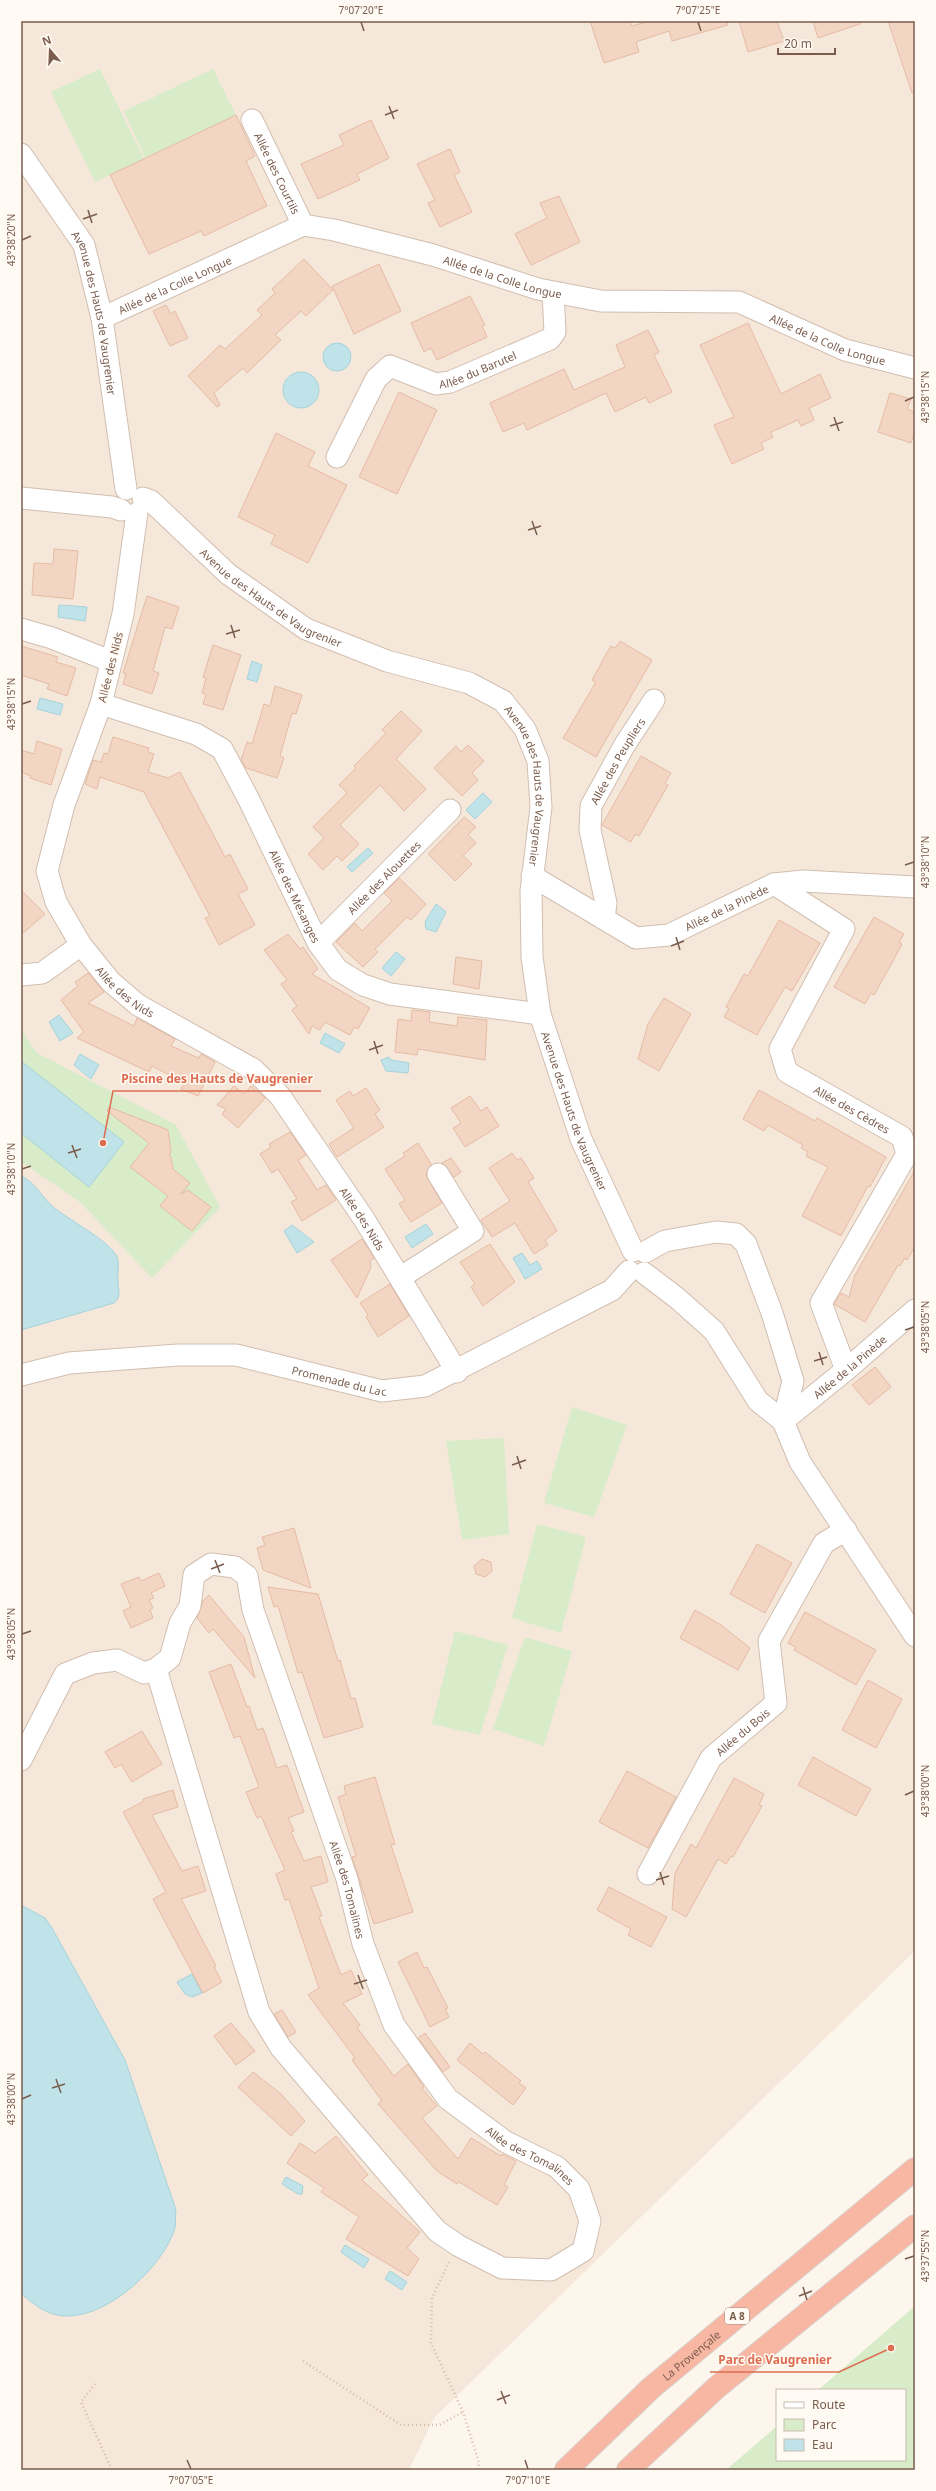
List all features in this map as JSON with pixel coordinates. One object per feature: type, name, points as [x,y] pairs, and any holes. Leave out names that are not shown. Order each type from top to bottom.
[{"type":"highway","name":"La Provençale","points":[[566,2470],[651,2388],[915,2169]]},
{"type":"highway","points":[[628,2470],[716,2388],[915,2226]]},
{"type":"street","name":"Allée des Courtils","points":[[252,120],[304,225]]},
{"type":"street","name":"Avenue des Hauts de Vaugrenier","points":[[21,154],[84,245],[102,318],[132,502],[151,501],[228,574],[306,629],[387,661],[469,683],[503,701],[525,729],[538,761],[541,807],[532,876],[532,957],[540,1014],[581,1139],[639,1251]]},
{"type":"street","name":"Allée de la Colle Longue","points":[[102,318],[304,225],[334,230],[433,255],[553,292],[601,301],[739,302],[845,350],[915,368]]},
{"type":"street","name":"Allée du Barutel","points":[[336,457],[376,379],[390,366],[436,384],[450,382],[550,339],[555,332],[553,292]]},
{"type":"street","points":[[21,498],[112,507],[132,502]]},
{"type":"street","name":"Allée des Nids","points":[[132,502],[123,614],[110,661],[101,704],[64,805],[48,871],[56,902],[81,945],[111,982],[138,1005],[253,1068],[280,1096],[400,1277],[457,1372]]},
{"type":"street","points":[[21,630],[52,638],[110,661]]},
{"type":"street","name":"Allée des Peupliers","points":[[604,919],[606,903],[590,830],[591,806],[624,746],[654,700]]},
{"type":"street","name":"Allée des Mésanges","points":[[101,704],[196,734],[222,749],[249,800],[318,943],[338,970],[363,985],[390,994],[540,1014]]},
{"type":"street","name":"Allée des Alouettes","points":[[318,943],[450,810]]},
{"type":"street","name":"Allée de la Pinède","points":[[532,876],[636,938],[669,935],[774,884],[803,881],[915,887]]},
{"type":"street","name":"Allée des Cèdres","points":[[774,884],[844,929],[780,1049],[787,1072],[902,1137],[907,1154],[821,1303],[846,1370]]},
{"type":"street","points":[[21,975],[42,973],[81,945]]},
{"type":"street","points":[[400,1277],[473,1231],[438,1174]]},
{"type":"street","points":[[782,1421],[793,1381],[772,1313],[746,1244],[736,1234],[716,1232],[665,1241],[639,1251],[625,1260],[636,1272],[677,1298],[714,1331],[758,1401],[782,1421],[800,1462],[915,1636]]},
{"type":"street","name":"Promenade du Lac","points":[[21,1375],[70,1363],[178,1355],[236,1355],[382,1391],[425,1386],[457,1372],[612,1290],[636,1272]]},
{"type":"street","name":"Allée de la Pinède","points":[[782,1421],[846,1370],[915,1310]]},
{"type":"street","name":"Allée du Bois","points":[[648,1874],[711,1758],[776,1703],[769,1641],[824,1543],[846,1530]]},
{"type":"street","name":"Allée des Tomalines","points":[[211,1564],[235,1567],[247,1576],[253,1610],[347,1879],[364,1944],[394,2025],[448,2099],[506,2142],[556,2167],[579,2189],[590,2221],[583,2251],[551,2270],[502,2268],[459,2246],[432,2225],[281,2048],[259,2012],[156,1669],[170,1658],[180,1623],[190,1606],[194,1576],[211,1564]]},
{"type":"street","points":[[894,1605],[915,1619]]},
{"type":"street","points":[[21,1760],[65,1674],[93,1663],[117,1660],[144,1673],[156,1669]]},
{"type":"path","points":[[459,2246],[442,2272],[432,2298],[431,2343],[463,2412],[479,2463],[478,2470]]},
{"type":"path","points":[[303,2361],[401,2425],[439,2425],[463,2412]]},
{"type":"path","points":[[95,2384],[81,2402],[112,2470]]},
{"type":"shaded area","points":[[21,21],[915,21],[915,1951],[434,2418],[409,2470],[21,2470]]},
{"type":"green space","points":[[100,69],[144,159],[95,182],[51,92]]},
{"type":"green space","points":[[213,69],[236,115],[145,158],[124,111]]},
{"type":"green space","points":[[21,1030],[37,1053],[176,1125],[220,1207],[152,1278],[80,1202],[21,1162]]},
{"type":"green space","points":[[572,1407],[627,1425],[594,1517],[544,1503]]},
{"type":"green space","points":[[504,1438],[509,1534],[462,1540],[446,1441]]},
{"type":"green space","points":[[537,1524],[586,1537],[561,1633],[512,1618]]},
{"type":"green space","points":[[455,1631],[508,1645],[480,1735],[432,1724]]},
{"type":"green space","points":[[525,1637],[572,1651],[544,1746],[493,1729]]},
{"type":"green space","points":[[915,2306],[915,2470],[726,2470],[776,2427],[776,2461],[906,2461],[906,2389],[819,2389]]},
{"type":"water","points":[[337,343],[343,344],[347,347],[350,351],[350,363],[347,367],[343,370],[337,371],[331,370],[327,367],[324,363],[323,357],[324,351],[327,347],[331,344]]},
{"type":"water","points":[[305,372],[314,377],[318,383],[318,397],[314,403],[305,408],[297,408],[288,403],[284,397],[283,386],[288,377],[294,373]]},
{"type":"water","points":[[59,605],[87,607],[85,621],[58,617]]},
{"type":"water","points":[[252,661],[262,665],[257,682],[247,679]]},
{"type":"water","points":[[40,698],[63,704],[60,715],[37,709]]},
{"type":"water","points":[[483,793],[492,802],[475,819],[466,810]]},
{"type":"water","points":[[368,848],[373,853],[352,872],[347,867]]},
{"type":"water","points":[[436,904],[446,912],[436,932],[426,929],[425,922]]},
{"type":"water","points":[[396,952],[405,959],[391,976],[382,968]]},
{"type":"water","points":[[59,1015],[73,1033],[60,1041],[49,1022]]},
{"type":"water","points":[[325,1033],[345,1044],[339,1053],[320,1043]]},
{"type":"water","points":[[80,1054],[99,1065],[91,1079],[74,1065]]},
{"type":"water","points":[[389,1057],[391,1060],[409,1063],[408,1073],[386,1071],[381,1060]]},
{"type":"water","points":[[21,1061],[124,1142],[89,1187],[21,1133]]},
{"type":"water","points":[[21,1176],[34,1185],[52,1206],[97,1237],[113,1251],[118,1260],[119,1293],[118,1298],[114,1303],[21,1330]]},
{"type":"water","points":[[426,1224],[433,1234],[412,1248],[405,1237]]},
{"type":"water","points":[[292,1225],[314,1242],[297,1253],[284,1231]]},
{"type":"water","points":[[522,1253],[530,1265],[537,1261],[542,1269],[525,1279],[513,1258]]},
{"type":"water","points":[[21,1905],[45,1918],[52,1928],[125,2060],[176,2210],[175,2228],[169,2243],[147,2273],[117,2298],[85,2314],[62,2316],[49,2313],[31,2302],[21,2293]]},
{"type":"water","points":[[192,1974],[202,1993],[192,1997],[185,1994],[177,1982]]},
{"type":"water","points":[[286,2177],[303,2186],[302,2194],[298,2194],[282,2184]]},
{"type":"water","points":[[345,2245],[369,2259],[364,2268],[341,2252]]},
{"type":"water","points":[[390,2271],[407,2282],[402,2290],[385,2279]]},
{"type":"building","points":[[590,21],[630,21],[632,26],[650,21],[727,21],[728,25],[672,41],[669,31],[636,42],[639,52],[604,63]]},
{"type":"building","points":[[739,21],[777,21],[784,41],[748,52]]},
{"type":"building","points":[[813,21],[860,21],[860,24],[818,38]]},
{"type":"building","points":[[888,21],[915,21],[915,93],[912,93]]},
{"type":"building","points":[[236,115],[255,156],[246,161],[267,206],[204,236],[201,231],[149,254],[110,175]]},
{"type":"building","points":[[371,120],[389,158],[357,174],[360,180],[318,199],[301,164],[344,145],[339,135]]},
{"type":"building","points":[[450,149],[460,172],[454,175],[472,212],[440,227],[428,203],[435,200],[417,164]]},
{"type":"building","points":[[559,196],[580,242],[531,265],[515,234],[547,218],[540,203]]},
{"type":"building","points":[[304,259],[333,290],[306,316],[301,311],[275,335],[281,340],[247,373],[243,368],[214,393],[220,405],[217,407],[188,376],[220,345],[225,349],[262,315],[257,310],[275,293],[272,289]]},
{"type":"building","points":[[379,264],[401,311],[354,334],[332,286]]},
{"type":"building","points":[[470,296],[485,325],[482,326],[487,337],[437,360],[431,348],[424,352],[411,323]]},
{"type":"building","points":[[166,305],[171,314],[175,311],[188,338],[170,346],[153,311]]},
{"type":"building","points":[[748,323],[781,394],[820,374],[831,398],[809,408],[814,420],[801,426],[798,420],[771,432],[773,437],[761,443],[764,449],[732,464],[714,425],[734,417],[700,345]]},
{"type":"building","points":[[648,330],[659,352],[654,355],[672,392],[649,403],[646,397],[615,412],[606,393],[527,430],[524,423],[503,432],[490,403],[564,369],[574,390],[625,367],[616,345]]},
{"type":"building","points":[[399,392],[437,410],[397,494],[359,477]]},
{"type":"building","points":[[890,393],[911,399],[907,409],[915,412],[915,430],[911,443],[878,432]]},
{"type":"building","points":[[276,433],[315,452],[308,466],[347,485],[308,563],[271,544],[275,535],[238,517]]},
{"type":"building","points":[[54,549],[78,551],[73,599],[32,595],[34,563],[53,564]]},
{"type":"building","points":[[147,596],[179,607],[172,629],[165,627],[153,671],[159,673],[152,694],[123,684],[126,674],[123,673]]},
{"type":"building","points":[[620,641],[652,660],[596,757],[563,738],[596,682],[592,680],[611,646],[615,648]]},
{"type":"building","points":[[213,645],[241,655],[223,710],[203,704],[206,695],[202,693],[206,678],[203,677]]},
{"type":"building","points":[[21,646],[58,657],[56,662],[76,668],[67,696],[47,689],[49,684],[21,675]]},
{"type":"building","points":[[275,686],[302,695],[296,714],[292,713],[280,756],[284,758],[277,778],[246,768],[241,760],[247,742],[252,744],[264,704],[270,706]]},
{"type":"building","points":[[401,711],[422,731],[396,759],[426,789],[404,811],[380,785],[340,825],[359,844],[342,861],[337,856],[323,870],[308,854],[324,838],[313,827],[347,793],[339,785],[356,768],[354,766],[386,733],[382,730]]},
{"type":"building","points":[[113,737],[149,748],[148,752],[154,754],[148,772],[168,778],[180,772],[225,857],[230,854],[248,889],[238,894],[255,925],[219,945],[205,918],[210,916],[144,792],[100,777],[97,789],[85,784],[93,760],[101,762],[104,753],[108,754]]},
{"type":"building","points":[[37,741],[62,749],[51,785],[30,778],[31,776],[21,772],[21,750],[34,754]]},
{"type":"building","points":[[468,745],[484,761],[472,773],[478,780],[462,796],[434,768],[456,746],[461,752]]},
{"type":"building","points":[[641,756],[671,773],[665,783],[668,785],[639,836],[635,834],[631,842],[602,825]]},
{"type":"building","points":[[464,817],[476,827],[468,835],[476,843],[463,856],[472,864],[455,881],[428,854]]},
{"type":"building","points":[[399,878],[426,904],[411,920],[407,917],[375,949],[378,952],[363,967],[336,942],[355,923],[362,931],[392,901],[384,893]]},
{"type":"building","points":[[21,890],[45,914],[21,935]]},
{"type":"building","points":[[874,917],[904,934],[899,942],[902,944],[892,963],[874,995],[871,993],[865,1004],[834,987]]},
{"type":"building","points":[[779,920],[820,943],[792,991],[785,987],[757,1035],[724,1017],[729,1009],[726,1007],[744,974],[748,976]]},
{"type":"building","points":[[288,934],[300,949],[303,947],[318,969],[312,974],[370,1008],[358,1029],[354,1027],[350,1035],[325,1022],[320,1030],[312,1026],[309,1034],[292,1010],[297,1006],[281,984],[287,980],[264,950]]},
{"type":"building","points":[[456,957],[482,961],[479,989],[453,984]]},
{"type":"building","points":[[88,973],[104,992],[88,1003],[134,1026],[137,1018],[175,1039],[171,1046],[199,1058],[201,1054],[215,1062],[198,1096],[181,1089],[184,1083],[152,1066],[149,1072],[77,1038],[84,1032],[61,1000],[78,986],[75,982]]},
{"type":"building","points":[[664,998],[691,1014],[659,1071],[638,1059],[648,1024]]},
{"type":"building","points":[[412,1010],[430,1012],[429,1022],[457,1026],[458,1017],[487,1020],[485,1060],[418,1049],[417,1055],[395,1052],[398,1019],[411,1021]]},
{"type":"building","points":[[234,1086],[244,1094],[251,1086],[265,1098],[238,1128],[222,1114],[226,1109],[217,1105]]},
{"type":"building","points":[[366,1088],[380,1110],[375,1114],[384,1127],[337,1157],[329,1144],[354,1128],[336,1100],[350,1091],[353,1096]]},
{"type":"building","points":[[759,1090],[815,1121],[817,1118],[886,1157],[870,1187],[868,1186],[841,1236],[802,1216],[828,1167],[806,1156],[808,1152],[801,1148],[803,1145],[768,1125],[764,1131],[743,1119]]},
{"type":"building","points":[[470,1096],[481,1111],[487,1107],[499,1126],[465,1147],[453,1128],[461,1123],[451,1108]]},
{"type":"building","points":[[109,1107],[168,1130],[171,1152],[169,1155],[171,1157],[173,1169],[190,1183],[181,1194],[188,1190],[211,1207],[192,1231],[160,1206],[168,1196],[130,1167],[149,1143],[107,1111]]},
{"type":"building","points":[[290,1132],[306,1155],[298,1160],[317,1190],[326,1185],[336,1200],[302,1221],[291,1202],[297,1199],[278,1169],[272,1173],[260,1154],[271,1147],[269,1144]]},
{"type":"building","points":[[418,1143],[431,1164],[426,1175],[442,1203],[411,1222],[399,1204],[405,1200],[385,1169],[405,1156],[403,1153]]},
{"type":"building","points":[[512,1153],[517,1160],[521,1158],[534,1178],[528,1182],[557,1231],[545,1240],[548,1245],[534,1254],[515,1223],[492,1237],[481,1220],[510,1201],[489,1168]]},
{"type":"building","points":[[451,1158],[461,1172],[454,1177],[442,1163]]},
{"type":"building","points":[[915,1170],[915,1247],[907,1260],[905,1258],[900,1266],[898,1265],[865,1322],[834,1304],[841,1293],[849,1297],[855,1275]]},
{"type":"building","points":[[362,1239],[374,1258],[370,1261],[371,1267],[357,1298],[331,1260]]},
{"type":"building","points":[[490,1244],[515,1282],[483,1306],[471,1287],[475,1284],[460,1262]]},
{"type":"building","points":[[390,1284],[409,1316],[378,1337],[366,1317],[368,1315],[360,1303]]},
{"type":"building","points":[[875,1367],[891,1387],[869,1405],[852,1385]]},
{"type":"building","points":[[294,1528],[311,1588],[263,1570],[257,1548],[265,1545],[262,1537]]},
{"type":"building","points":[[757,1544],[792,1563],[765,1613],[730,1594]]},
{"type":"building","points":[[482,1559],[491,1562],[492,1571],[485,1577],[476,1574],[474,1566]]},
{"type":"building","points":[[159,1573],[165,1586],[151,1593],[154,1598],[149,1600],[153,1608],[150,1610],[153,1618],[131,1628],[123,1611],[131,1607],[121,1584],[139,1577],[141,1581]]},
{"type":"building","points":[[268,1587],[318,1594],[338,1661],[340,1660],[351,1699],[355,1698],[363,1727],[324,1738],[302,1672],[298,1673],[278,1606],[274,1607]]},
{"type":"building","points":[[209,1595],[244,1637],[255,1678],[213,1629],[209,1633],[197,1618],[203,1601]]},
{"type":"building","points":[[695,1610],[721,1625],[750,1648],[738,1670],[680,1638]]},
{"type":"building","points":[[805,1612],[876,1650],[856,1685],[794,1650],[796,1647],[788,1643]]},
{"type":"building","points":[[231,1664],[247,1707],[249,1706],[257,1730],[263,1728],[277,1768],[287,1765],[304,1812],[288,1818],[294,1831],[291,1832],[304,1861],[321,1856],[328,1882],[311,1887],[322,1916],[319,1917],[341,1975],[351,1970],[362,1994],[343,2003],[360,2025],[357,2027],[361,2033],[394,2076],[408,2064],[424,2087],[422,2088],[437,2106],[422,2118],[458,2159],[471,2138],[501,2156],[502,2154],[516,2161],[504,2185],[508,2187],[497,2205],[459,2182],[457,2184],[437,2171],[378,2104],[382,2101],[352,2060],[355,2058],[308,1995],[319,1988],[289,1899],[285,1900],[276,1874],[285,1870],[261,1816],[257,1818],[246,1792],[259,1787],[240,1736],[234,1738],[209,1672]]},
{"type":"building","points":[[868,1680],[902,1699],[876,1748],[842,1730]]},
{"type":"building","points":[[142,1731],[162,1764],[132,1782],[121,1764],[115,1768],[105,1752]]},
{"type":"building","points":[[813,1757],[871,1789],[856,1816],[798,1785]]},
{"type":"building","points":[[627,1771],[676,1797],[648,1848],[599,1822]]},
{"type":"building","points":[[375,1777],[395,1844],[391,1845],[413,1912],[374,1924],[352,1857],[356,1856],[338,1797],[346,1794],[344,1786]]},
{"type":"building","points":[[734,1778],[764,1794],[759,1805],[762,1806],[733,1857],[731,1856],[726,1864],[718,1859],[686,1917],[672,1909],[675,1873],[691,1844],[696,1848]]},
{"type":"building","points":[[173,1790],[178,1807],[152,1815],[182,1871],[198,1866],[206,1891],[181,1899],[216,1966],[214,1967],[222,1982],[203,1993],[153,1899],[166,1892],[123,1812],[144,1801],[143,1799]]},
{"type":"building","points":[[609,1887],[667,1917],[651,1947],[628,1935],[631,1929],[597,1910]]},
{"type":"building","points":[[417,1952],[424,1968],[427,1967],[448,2008],[445,2009],[449,2017],[430,2027],[398,1962]]},
{"type":"building","points":[[282,2010],[296,2032],[288,2037],[274,2014]]},
{"type":"building","points":[[231,2023],[255,2051],[236,2065],[214,2036]]},
{"type":"building","points":[[425,2033],[450,2067],[443,2072],[418,2038]]},
{"type":"building","points":[[470,2043],[483,2054],[485,2052],[521,2081],[519,2083],[526,2088],[513,2105],[457,2060]]},
{"type":"building","points":[[253,2072],[281,2094],[305,2121],[291,2136],[238,2087]]},
{"type":"building","points":[[336,2136],[368,2175],[362,2180],[420,2232],[407,2248],[419,2259],[408,2276],[346,2239],[359,2217],[321,2192],[324,2188],[287,2163],[300,2143],[315,2153]]},
{"type":"place","name":"Piscine des Hauts de Vaugrenier","points":[[103,1143]]},
{"type":"place","name":"Parc de Vaugrenier","points":[[891,2348]]}]
